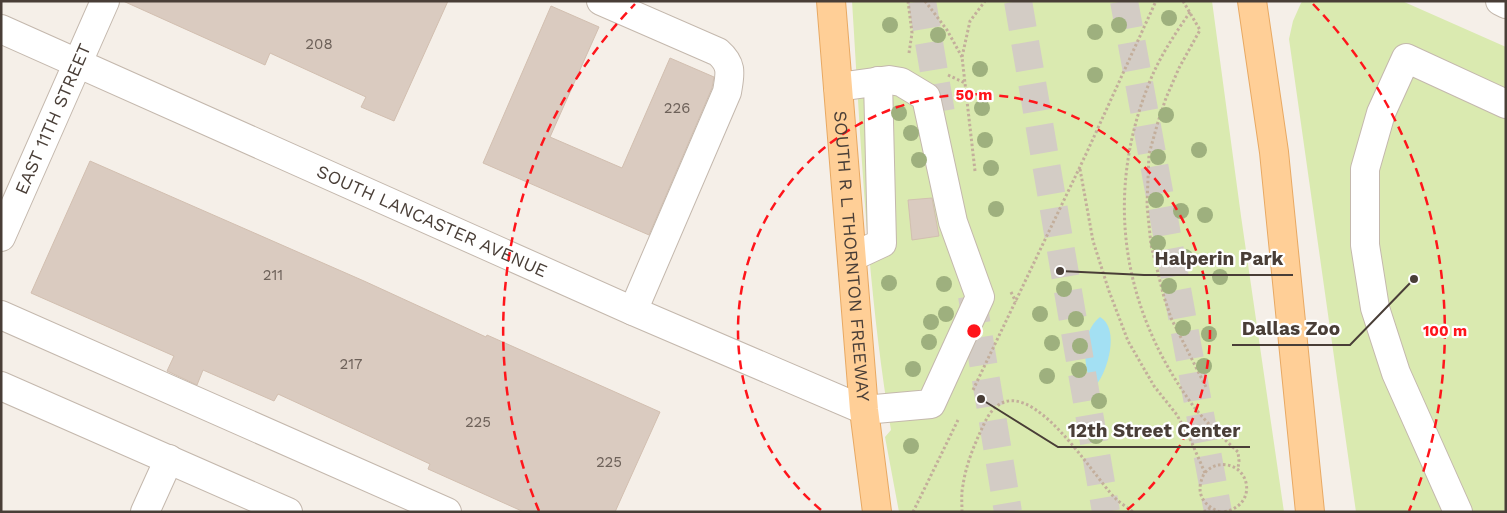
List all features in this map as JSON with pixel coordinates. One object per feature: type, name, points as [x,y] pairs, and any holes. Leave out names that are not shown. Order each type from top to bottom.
[{"type":"main road","name":"SOUTH R L THORNTON FREEWAY","points":[[831,1],[864,410],[878,512]]},
{"type":"main road","points":[[1252,1],[1274,152],[1310,512]]},
{"type":"street","name":"EAST 11TH STREET","points":[[1,236],[105,1]]},
{"type":"street","points":[[601,1],[718,52],[726,58],[730,70],[727,92],[633,311]]},
{"type":"street","points":[[1500,1],[1506,4]]},
{"type":"street","name":"SOUTH LANCASTER AVENUE","points":[[1,29],[633,311],[864,410]]},
{"type":"street","points":[[1458,512],[1396,373],[1376,308],[1365,244],[1365,169],[1381,113],[1406,58],[1506,104]]},
{"type":"street","points":[[838,87],[889,80],[901,82],[926,97],[953,222],[980,297],[931,404],[864,410]]},
{"type":"street","points":[[852,257],[882,243],[878,81]]},
{"type":"street","points":[[1,314],[447,512]]},
{"type":"street","points":[[1,386],[169,459],[248,503],[288,512]]},
{"type":"street","points":[[146,512],[169,459]]},
{"type":"path","points":[[908,1],[912,33],[909,57]]},
{"type":"path","points":[[925,1],[947,30],[962,57]]},
{"type":"path","points":[[975,172],[962,57],[970,21],[985,1]]},
{"type":"path","points":[[969,398],[1080,168],[1156,1]]},
{"type":"path","points":[[1183,1],[1200,30],[1179,68],[1158,122],[1149,154],[1147,205],[1151,245],[1166,304],[1171,318],[1207,389]]},
{"type":"path","points":[[1190,12],[1174,35],[1151,79],[1139,114],[1131,146],[1124,192],[1127,253],[1134,289],[1147,324],[1162,355],[1189,401],[1238,452],[1238,468]]},
{"type":"path","points":[[941,72],[965,83]]},
{"type":"path","points":[[1080,168],[1093,241],[1128,341],[1154,386],[1177,415],[1205,473]]},
{"type":"path","points":[[1009,289],[1016,302]]},
{"type":"path","points":[[962,512],[962,485],[974,446],[988,414],[1000,403],[1012,400],[1029,405],[1050,421],[1069,439],[1115,499],[1134,512]]},
{"type":"path","points":[[914,512],[960,416]]},
{"type":"path","points":[[1225,464],[1238,468],[1245,478],[1247,491],[1243,502],[1233,510],[1222,512],[1210,508],[1202,499],[1200,486],[1205,473],[1213,466],[1225,464]]},
{"type":"path","points":[[1204,512],[1210,508]]},
{"type":"green space","points":[[852,1],[1212,1],[1284,512],[899,512],[885,437],[891,430],[870,270]]},
{"type":"green space","points":[[1303,1],[1402,1],[1506,47],[1506,512],[1356,512],[1289,39],[1293,21]]},
{"type":"water","points":[[1100,317],[1110,330],[1111,340],[1108,360],[1096,385],[1091,384],[1088,376],[1085,348],[1089,331]]},
{"type":"building","points":[[123,1],[448,1],[394,121],[361,107],[366,97],[270,53],[265,65]]},
{"type":"building","points":[[551,6],[599,27],[550,137],[622,168],[670,58],[714,77],[712,88],[649,235],[483,163]]},
{"type":"building","points":[[90,161],[660,412],[615,512],[524,512],[428,469],[430,464],[278,394],[274,401],[203,370],[197,385],[167,371],[174,356],[31,293]]},
{"type":"building","points":[[932,198],[939,236],[912,240],[908,200]]},
{"type":"tunnel","points":[[922,1],[943,125]]},
{"type":"tunnel","points":[[1018,1],[1106,512]]},
{"type":"tunnel","points":[[1124,1],[1218,512]]},
{"type":"tunnel","points":[[972,296],[1008,512]]},
{"type":"place","name":"Halperin Park","points":[[1060,271]]},
{"type":"place","name":"Dallas Zoo","points":[[1414,279]]},
{"type":"place","name":"12th Street Center","points":[[981,399]]}]
